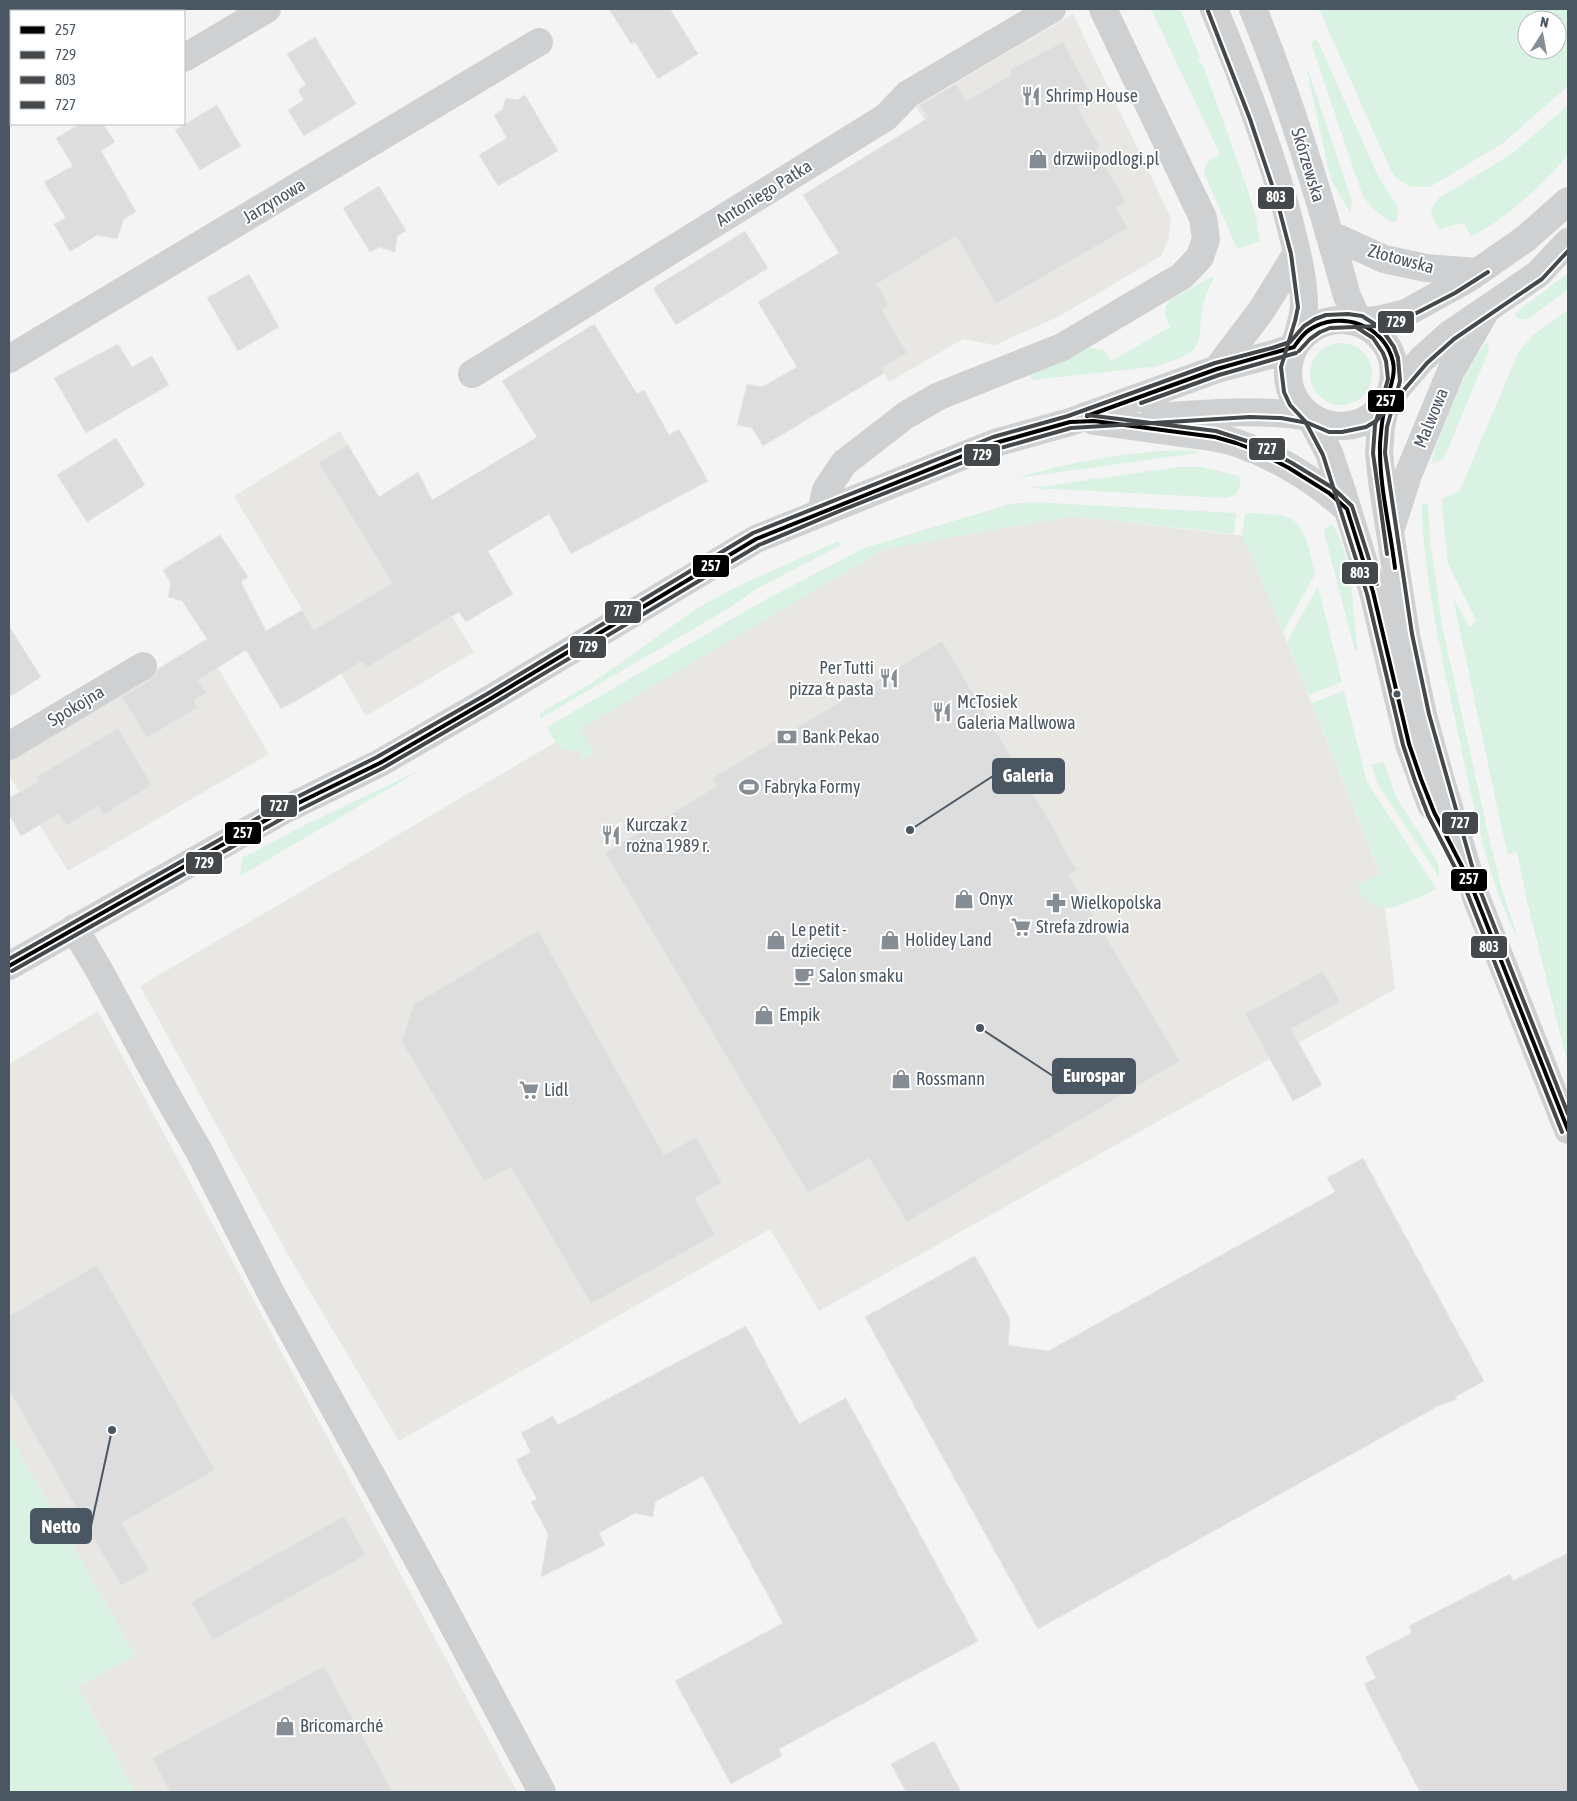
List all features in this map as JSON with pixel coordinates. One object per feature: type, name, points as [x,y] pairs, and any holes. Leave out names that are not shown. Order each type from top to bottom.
[{"type":"street","points":[[185,57],[267,9]]},
{"type":"street","name":"Antoniego Patka","points":[[472,374],[886,117],[908,94],[1052,9]]},
{"type":"street","points":[[821,512],[826,490],[844,463],[906,415],[938,396],[1062,347],[1182,276],[1200,257],[1206,239],[1203,218],[1103,9]]},
{"type":"street","name":"Skórzewska","points":[[1214,9],[1256,117],[1282,195],[1298,253],[1304,308],[1294,347]]},
{"type":"street","name":"Skórzewska","points":[[1253,9],[1294,119],[1347,296],[1359,322]]},
{"type":"street","name":"Jarzynowa","points":[[9,359],[539,42]]},
{"type":"street","name":"Złotowska","points":[[1359,322],[1385,319],[1406,313],[1470,278],[1525,239],[1568,201]]},
{"type":"street","name":"Złotowska","points":[[1329,234],[1384,258],[1426,268],[1477,272]]},
{"type":"street","points":[[1082,421],[1250,411],[1282,412],[1310,417],[1330,426],[1352,425],[1372,416],[1422,359],[1450,334],[1538,274],[1568,242]]},
{"type":"street","points":[[1217,369],[1261,311],[1298,253]]},
{"type":"street","name":"Malwowa","points":[[1390,532],[1408,475],[1451,371],[1486,310]]},
{"type":"street","points":[[1310,417],[1295,401],[1288,380],[1287,368],[1294,347],[1308,331],[1327,321],[1359,322],[1377,333],[1389,350],[1392,360],[1394,380],[1387,400]]},
{"type":"street","points":[[9,966],[282,811],[380,763],[756,539],[995,443],[1082,421],[1217,369],[1294,347]]},
{"type":"street","name":"Malwowa","points":[[1387,400],[1381,426],[1379,453],[1406,635],[1423,715],[1470,882]]},
{"type":"street","name":"Malwowa","points":[[1310,417],[1330,453],[1372,592],[1410,744],[1421,779],[1434,812],[1470,882],[1568,1130]]},
{"type":"street","points":[[1082,421],[1215,437],[1236,443],[1257,451],[1289,468],[1329,493],[1347,509]]},
{"type":"street","name":"Spokojna","points":[[9,746],[143,666]]},
{"type":"street","points":[[74,928],[199,1151],[272,1295],[446,1611],[542,1792]]},
{"type":"shaded area","points":[[1073,14],[1171,218],[1168,240],[1161,256],[1058,317],[995,345],[963,339],[889,382],[856,324],[892,221],[961,179],[916,106]]},
{"type":"shaded area","points":[[340,431],[395,525],[474,652],[366,716],[234,496]]},
{"type":"shaded area","points":[[1072,516],[1244,536],[1381,875],[1395,989],[819,1311],[770,1229],[399,1441],[288,1255],[140,986],[885,549]]},
{"type":"shaded area","points":[[203,642],[269,754],[68,871],[9,775],[9,758]]},
{"type":"shaded area","points":[[98,1011],[517,1792],[135,1792],[78,1687],[135,1655],[9,1435],[9,1064]]},
{"type":"green space","points":[[1151,9],[1180,9],[1200,57],[1198,58],[1203,65],[1243,180],[1245,181],[1256,217],[1260,242],[1237,248],[1204,173],[1209,161],[1220,154]]},
{"type":"green space","points":[[1319,9],[1568,9],[1568,86],[1503,143],[1430,187],[1411,187],[1396,178],[1391,171]]},
{"type":"green space","points":[[1317,39],[1378,176],[1398,207],[1397,219],[1394,223],[1376,211],[1362,194],[1311,42]]},
{"type":"green space","points":[[1307,70],[1352,201],[1350,212],[1334,185],[1329,172]]},
{"type":"green space","points":[[1568,105],[1568,155],[1535,190],[1511,211],[1471,237],[1464,223],[1439,229],[1434,221],[1431,209],[1439,198],[1513,153]]},
{"type":"green space","points":[[1568,273],[1568,290],[1527,319],[1519,319],[1515,316],[1514,314]]},
{"type":"green space","points":[[1213,276],[1203,306],[1197,344],[1192,351],[1182,357],[1152,367],[1032,380],[1030,375],[1073,357],[1087,347],[1104,350],[1111,361],[1170,327],[1165,310],[1170,300]]},
{"type":"green space","points":[[1568,310],[1568,1065],[1527,901],[1517,852],[1508,854],[1502,830],[1453,598],[1470,628],[1476,620],[1448,564],[1442,505],[1443,498],[1458,492],[1461,488],[1518,353],[1533,335]]},
{"type":"green space","points":[[1487,342],[1489,350],[1445,456],[1442,460],[1431,463],[1442,430],[1470,366]]},
{"type":"green space","points":[[1335,343],[1347,343],[1363,352],[1370,362],[1372,374],[1370,386],[1363,396],[1347,405],[1335,405],[1324,400],[1315,391],[1310,380],[1310,368],[1315,357],[1324,348]]},
{"type":"green space","points":[[1178,450],[1197,451],[1197,453],[1017,478],[1097,459],[1137,453]]},
{"type":"green space","points":[[1179,467],[1202,467],[1239,476],[1239,490],[1227,498],[1032,488]]},
{"type":"green space","points":[[1031,502],[1236,513],[1234,534],[1072,516],[885,549],[580,729],[594,753],[583,760],[578,750],[566,750],[558,745],[547,727],[763,601],[864,548],[1010,504]]},
{"type":"green space","points":[[1428,503],[1430,539],[1442,625],[1488,833],[1502,890],[1519,941],[1489,867],[1470,790],[1437,630],[1428,576],[1424,548],[1422,504]]},
{"type":"green space","points":[[1245,513],[1273,514],[1289,518],[1300,527],[1307,542],[1315,574],[1283,632],[1242,535]]},
{"type":"green space","points":[[1332,524],[1345,553],[1351,585],[1358,650],[1355,651],[1324,532],[1324,529]]},
{"type":"green space","points":[[838,541],[841,545],[756,589],[731,607],[541,718],[539,714],[592,683],[696,609],[730,590]]},
{"type":"green space","points":[[1318,586],[1342,682],[1309,695],[1287,642]]},
{"type":"green space","points":[[1344,691],[1367,782],[1436,888],[1427,894],[1394,907],[1379,908],[1373,905],[1361,894],[1356,885],[1381,874],[1312,703]]},
{"type":"green space","points":[[1384,762],[1396,797],[1439,866],[1439,877],[1377,783],[1371,765]]},
{"type":"green space","points":[[424,768],[240,876],[242,858],[305,825]]},
{"type":"green space","points":[[9,1435],[135,1655],[78,1687],[135,1792],[9,1792]]},
{"type":"building","points":[[609,9],[670,9],[698,54],[658,79],[635,42],[631,44]]},
{"type":"building","points":[[315,37],[356,104],[304,136],[288,110],[304,100],[298,90],[306,85],[287,54]]},
{"type":"building","points":[[1063,42],[1093,98],[1078,108],[1100,147],[1096,150],[1126,202],[1116,207],[1128,228],[996,304],[956,236],[877,284],[889,306],[882,310],[907,353],[882,368],[884,373],[763,446],[752,428],[737,425],[747,384],[762,387],[797,367],[758,302],[839,253],[803,195],[928,118],[920,105],[956,84],[966,101],[1011,75],[1009,70]]},
{"type":"building","points":[[525,95],[558,151],[498,186],[479,155],[507,138],[494,115],[502,110],[506,98],[517,100]]},
{"type":"building","points":[[217,105],[241,146],[200,170],[175,130]]},
{"type":"building","points":[[78,125],[104,125],[115,142],[101,151],[136,212],[124,219],[117,239],[97,235],[70,252],[54,224],[66,218],[44,182],[73,166],[56,138]]},
{"type":"building","points":[[379,186],[406,231],[397,236],[395,252],[379,247],[370,252],[343,208]]},
{"type":"building","points":[[745,231],[768,268],[676,325],[653,288]]},
{"type":"building","points":[[249,274],[279,327],[238,351],[207,298]]},
{"type":"building","points":[[594,324],[637,394],[644,390],[669,435],[679,429],[708,481],[571,554],[549,514],[488,551],[513,594],[466,622],[459,612],[366,668],[362,661],[281,709],[246,650],[198,680],[206,693],[194,700],[198,707],[147,738],[122,697],[151,679],[158,669],[207,639],[182,601],[168,597],[171,583],[163,570],[220,535],[248,577],[241,582],[266,631],[302,610],[314,630],[392,583],[319,463],[348,445],[379,497],[418,472],[432,500],[537,437],[502,381]]},
{"type":"building","points":[[118,344],[132,367],[152,356],[169,385],[86,433],[54,378]]},
{"type":"building","points":[[116,438],[145,485],[87,522],[57,475]]},
{"type":"building","points":[[9,626],[41,677],[9,697]]},
{"type":"building","points":[[942,641],[1059,837],[1077,870],[1069,875],[1180,1061],[907,1222],[869,1158],[808,1193],[605,853],[717,786],[712,778]]},
{"type":"building","points":[[118,728],[152,785],[103,815],[98,806],[66,826],[59,814],[21,836],[9,814],[9,798],[39,781],[36,777]]},
{"type":"building","name":"Lidl","points":[[538,930],[664,1155],[696,1137],[722,1183],[695,1198],[715,1235],[591,1304],[511,1167],[484,1181],[402,1042],[413,1005]]},
{"type":"building","points":[[1323,971],[1340,1002],[1291,1029],[1322,1085],[1293,1101],[1245,1014]]},
{"type":"building","points":[[1363,1158],[1484,1381],[1455,1397],[1457,1399],[1438,1406],[1038,1629],[865,1317],[975,1256],[1010,1319],[1008,1345],[1048,1351],[1335,1192],[1327,1178]]},
{"type":"building","points":[[97,1265],[215,1470],[122,1523],[149,1570],[121,1586],[9,1390],[9,1316]]},
{"type":"building","points":[[746,1326],[799,1424],[846,1398],[978,1641],[779,1749],[782,1756],[731,1784],[675,1681],[783,1623],[703,1476],[655,1502],[653,1517],[635,1513],[599,1533],[605,1545],[541,1577],[548,1534],[531,1502],[537,1499],[516,1460],[531,1452],[521,1433],[553,1416],[558,1425]]},
{"type":"building","points":[[344,1516],[366,1555],[213,1640],[191,1602]]},
{"type":"building","points":[[1568,1553],[1568,1792],[1420,1792],[1364,1684],[1376,1678],[1365,1657],[1412,1633],[1409,1626],[1510,1574],[1513,1581]]},
{"type":"building","name":"Bricomarché","points":[[324,1666],[393,1792],[170,1792],[152,1758]]},
{"type":"building","points":[[934,1741],[961,1792],[906,1792],[891,1764]]},
{"type":"transit line","name":"803","points":[[1208,11],[1250,119],[1276,197],[1291,254],[1298,307],[1281,367],[1284,392],[1290,405],[1305,421],[1323,455],[1367,594],[1403,745],[1415,781],[1428,815],[1464,885],[1562,1132]]},
{"type":"transit line","name":"729","points":[[12,971],[285,817],[383,768],[759,545],[842,510],[997,449],[1071,428],[1250,417],[1281,418],[1308,423],[1329,432],[1342,432],[1366,427],[1376,421],[1427,363],[1454,339],[1542,279],[1568,251]]},
{"type":"transit line","name":"729","points":[[1299,351],[1310,339],[1330,328],[1380,326],[1401,321],[1455,293],[1488,272]]},
{"type":"transit line","name":"727","points":[[9,959],[279,806],[377,757],[487,694],[753,533],[993,437],[1068,416],[1215,363],[1290,342],[1304,326],[1315,319],[1326,315],[1348,314],[1362,316],[1381,328],[1394,347],[1398,358],[1400,381],[1387,427],[1385,453],[1412,634],[1429,714],[1476,880],[1568,1114]]},
{"type":"transit line","name":"257","points":[[1294,347],[1309,330],[1321,324],[1347,321],[1360,324],[1371,330],[1381,338],[1388,349],[1393,362],[1394,372],[1383,418],[1380,459],[1395,568]]},
{"type":"transit line","name":"803","points":[[1356,327],[1373,338],[1386,361],[1388,379],[1375,425],[1373,453],[1387,554]]},
{"type":"transit line","name":"257","points":[[1087,416],[1217,369],[1294,347]]},
{"type":"transit line","name":"729","points":[[1141,403],[1219,375],[1296,353]]},
{"type":"transit line","name":"727","points":[[1087,415],[1216,431],[1259,445],[1292,463],[1333,488],[1352,506],[1377,584]]},
{"type":"transit line","name":"257","points":[[9,966],[282,811],[380,763],[756,539],[995,443],[1070,422],[1094,421],[1215,437],[1236,443],[1257,451],[1289,468],[1329,493],[1347,509],[1373,592],[1409,744],[1421,779],[1434,812],[1470,882],[1568,1130]]},
{"type":"place","name":"Shrimp House","points":[[1031,96]]},
{"type":"place","name":"drzwiipodlogi.pl","points":[[1038,159]]},
{"type":"place","name":"Per Tutti pizza & pasta","points":[[889,678]]},
{"type":"place","name":"McTosiek Galeria Mallwowa","points":[[942,712]]},
{"type":"place","name":"Bank Pekao","points":[[787,737]]},
{"type":"place","name":"Fabryka Formy","points":[[749,787]]},
{"type":"place","name":"Galeria","points":[[910,830]]},
{"type":"place","name":"Kurczak z rożna 1989 r.","points":[[611,835]]},
{"type":"place","name":"Onyx","points":[[964,899]]},
{"type":"place","name":"Wielkopolska","points":[[1056,903]]},
{"type":"place","name":"Strefa zdrowia","points":[[1021,927]]},
{"type":"place","name":"Le petit - dziecięce","points":[[776,940]]},
{"type":"place","name":"Holidey Land","points":[[890,940]]},
{"type":"place","name":"Salon smaku","points":[[804,976]]},
{"type":"place","name":"Empik","points":[[764,1015]]},
{"type":"place","name":"Eurospar","points":[[980,1028]]},
{"type":"place","name":"Rossmann","points":[[901,1079]]},
{"type":"place","name":"Lidl","points":[[529,1090]]},
{"type":"place","name":"Netto","points":[[112,1430]]},
{"type":"place","name":"Bricomarché","points":[[285,1726]]}]
